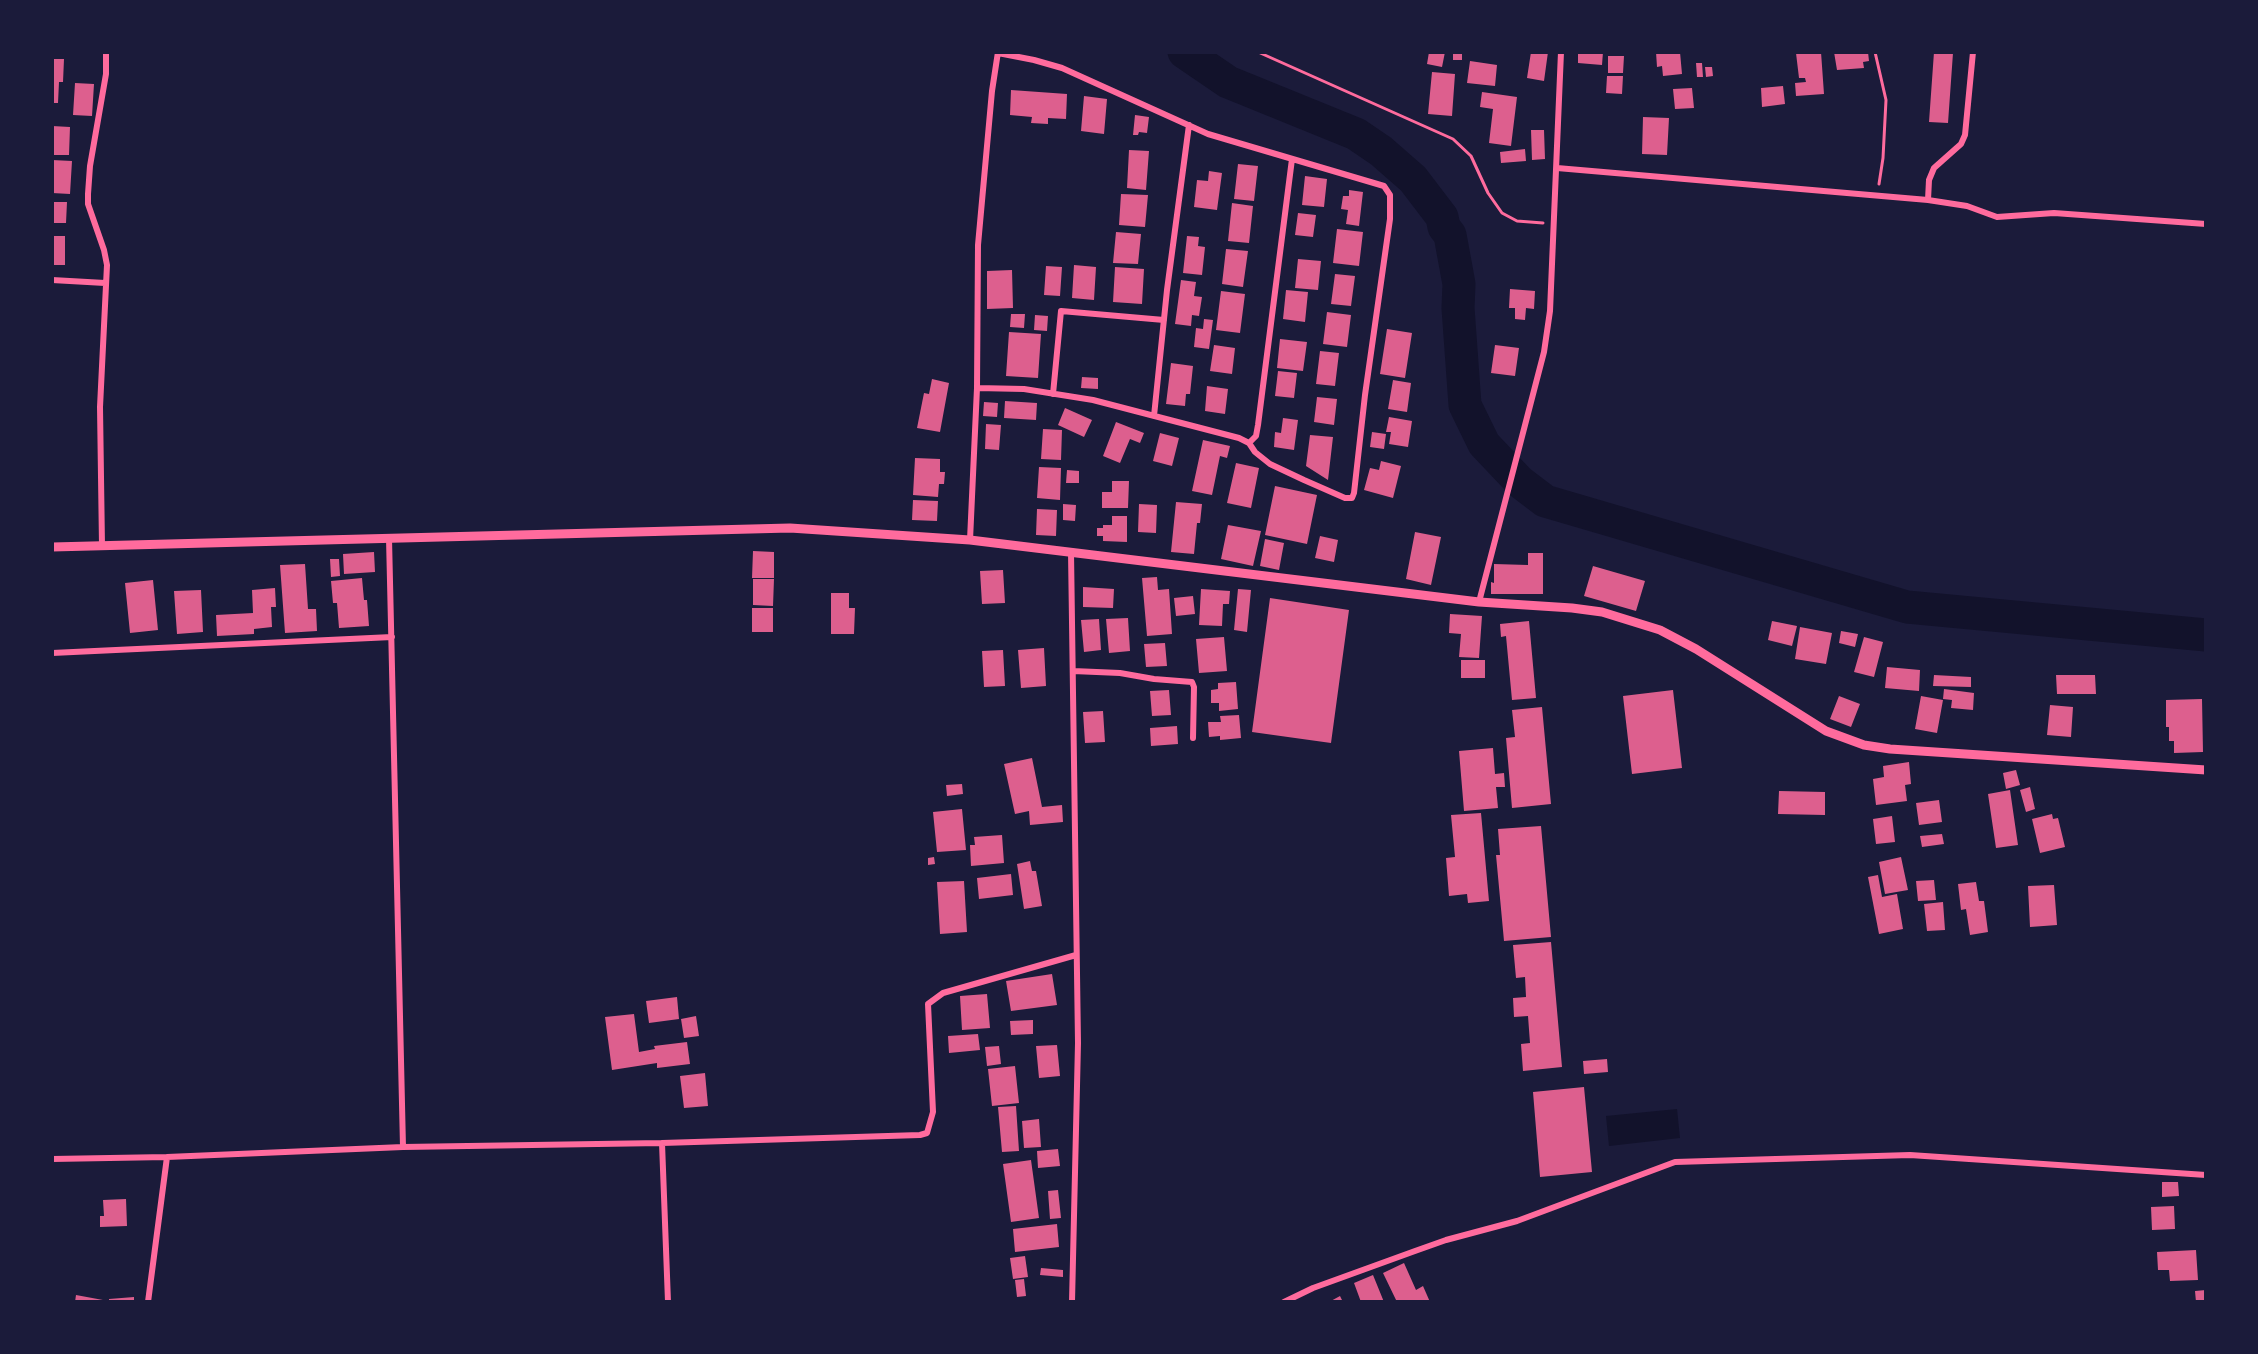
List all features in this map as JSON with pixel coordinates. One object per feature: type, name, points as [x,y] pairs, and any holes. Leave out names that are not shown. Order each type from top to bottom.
[{"type":"street","points":[[102,546],[100,407],[107,265],[88,204],[90,166],[102,98],[106,52]]},
{"type":"street","points":[[1479,602],[1499,528],[1510,474],[1544,352],[1550,311],[1561,52]]},
{"type":"street","points":[[1928,200],[1929,180],[1934,168],[1961,144],[1965,135],[1973,52]]},
{"type":"street","points":[[970,540],[977,388],[978,244],[992,91],[998,53],[1062,68],[1208,134],[1384,186],[1390,195],[1390,219],[1352,498],[1346,498],[1270,464],[1255,452],[1249,443],[1239,438],[1093,400],[1024,389],[977,388]]},
{"type":"street","points":[[1154,416],[1189,125]]},
{"type":"street","points":[[1249,443],[1256,436],[1258,425],[1292,159]]},
{"type":"street","points":[[1557,168],[1928,200],[1966,206],[1997,217],[2054,213],[2205,224]]},
{"type":"street","points":[[52,280],[105,283]]},
{"type":"street","points":[[1053,394],[1061,311],[1164,320]]},
{"type":"street","points":[[52,547],[790,528],[970,540],[1479,602],[1602,612],[1642,623],[1696,649],[1826,731],[1864,745],[1890,750],[2205,770]]},
{"type":"street","points":[[389,538],[403,1147]]},
{"type":"street","points":[[1071,552],[1078,1081],[1072,1302]]},
{"type":"street","points":[[52,653],[392,636]]},
{"type":"street","points":[[1073,671],[1120,673],[1192,682],[1194,687],[1193,738]]},
{"type":"street","points":[[52,1159],[167,1157],[403,1147],[662,1143],[927,1133],[933,1112],[928,1004],[951,991],[1076,955]]},
{"type":"street","points":[[662,1143],[668,1302]]},
{"type":"street","points":[[1284,1302],[1313,1288],[1415,1251],[1518,1221],[1675,1162],[1910,1155],[2205,1176]]},
{"type":"street","points":[[148,1302],[167,1157]]},
{"type":"path","points":[[1258,52],[1453,139],[1471,156],[1488,193],[1502,213],[1517,221],[1554,224]]},
{"type":"path","points":[[1875,52],[1886,100],[1883,158],[1877,195]]},
{"type":"shaded area","points":[[1677,1109],[1680,1138],[1609,1146],[1606,1116]]},
{"type":"building","points":[[1429,52],[1445,52],[1442,67],[1427,64]]},
{"type":"building","points":[[1453,52],[1462,52],[1462,60],[1453,60]]},
{"type":"building","points":[[1531,52],[1548,52],[1544,81],[1527,78]]},
{"type":"building","points":[[1578,52],[1603,52],[1602,65],[1578,63]]},
{"type":"building","points":[[1656,52],[1680,52],[1682,74],[1663,76],[1662,66],[1657,67]]},
{"type":"building","points":[[1821,52],[1824,94],[1796,96],[1795,83],[1806,82],[1805,78],[1799,78],[1796,53]]},
{"type":"building","points":[[1834,52],[1868,52],[1869,61],[1863,62],[1864,68],[1837,70]]},
{"type":"building","points":[[1934,52],[1953,53],[1948,123],[1929,122]]},
{"type":"building","points":[[1608,56],[1624,56],[1623,73],[1608,73]]},
{"type":"building","points":[[52,59],[64,59],[63,82],[59,82],[58,103],[52,103]]},
{"type":"building","points":[[1470,61],[1497,65],[1495,86],[1467,83]]},
{"type":"building","points":[[1696,63],[1702,63],[1703,77],[1697,77]]},
{"type":"building","points":[[1705,67],[1712,67],[1713,76],[1706,77]]},
{"type":"building","points":[[1432,72],[1455,74],[1452,116],[1428,114]]},
{"type":"building","points":[[1607,76],[1623,76],[1622,94],[1606,93]]},
{"type":"building","points":[[75,83],[94,84],[92,116],[73,115]]},
{"type":"building","points":[[1783,86],[1785,104],[1762,107],[1761,88]]},
{"type":"building","points":[[1692,88],[1694,108],[1675,109],[1673,89]]},
{"type":"building","points":[[1011,90],[1067,94],[1066,119],[1048,118],[1048,124],[1031,123],[1032,117],[1010,115]]},
{"type":"building","points":[[1482,92],[1517,97],[1511,146],[1489,143],[1493,109],[1480,107]]},
{"type":"building","points":[[1084,96],[1107,99],[1104,134],[1081,131]]},
{"type":"building","points":[[1135,115],[1149,117],[1147,133],[1139,132],[1138,135],[1133,135]]},
{"type":"building","points":[[1643,117],[1669,118],[1667,155],[1642,154]]},
{"type":"building","points":[[52,126],[70,127],[69,155],[52,155]]},
{"type":"building","points":[[1531,130],[1544,130],[1545,159],[1532,160]]},
{"type":"building","points":[[1525,149],[1526,161],[1501,163],[1500,152]]},
{"type":"building","points":[[1129,150],[1149,151],[1146,190],[1127,188]]},
{"type":"building","points":[[52,160],[72,161],[70,194],[52,193]]},
{"type":"building","points":[[1238,164],[1258,166],[1254,201],[1234,199]]},
{"type":"building","points":[[1209,171],[1222,173],[1217,210],[1194,207],[1197,180],[1208,181]]},
{"type":"building","points":[[1305,176],[1327,179],[1324,207],[1302,205]]},
{"type":"building","points":[[1349,190],[1363,192],[1359,226],[1346,224],[1348,210],[1341,209],[1343,196],[1349,196]]},
{"type":"building","points":[[1121,194],[1148,195],[1145,227],[1119,225]]},
{"type":"building","points":[[52,202],[67,202],[66,223],[52,223]]},
{"type":"building","points":[[1232,203],[1253,206],[1249,243],[1228,241]]},
{"type":"building","points":[[1298,213],[1316,215],[1313,237],[1295,235]]},
{"type":"building","points":[[1337,229],[1363,232],[1359,266],[1333,263]]},
{"type":"building","points":[[1116,232],[1141,234],[1138,264],[1113,263]]},
{"type":"building","points":[[52,236],[65,236],[65,265],[52,265]]},
{"type":"building","points":[[1187,236],[1199,237],[1198,246],[1205,247],[1202,275],[1183,273]]},
{"type":"building","points":[[1226,249],[1248,251],[1243,287],[1222,284]]},
{"type":"building","points":[[1298,259],[1321,261],[1318,290],[1295,288]]},
{"type":"building","points":[[1074,265],[1096,267],[1094,300],[1072,298]]},
{"type":"building","points":[[1046,266],[1062,267],[1060,296],[1044,295]]},
{"type":"building","points":[[1115,267],[1144,269],[1142,304],[1113,302]]},
{"type":"building","points":[[1012,270],[1013,308],[987,309],[987,271]]},
{"type":"building","points":[[1335,274],[1355,276],[1351,306],[1331,304]]},
{"type":"building","points":[[1181,280],[1196,282],[1194,296],[1202,297],[1199,316],[1192,315],[1191,326],[1175,324]]},
{"type":"building","points":[[1510,289],[1535,291],[1534,309],[1526,308],[1525,320],[1515,319],[1515,308],[1509,308]]},
{"type":"building","points":[[1286,290],[1308,292],[1305,322],[1283,319]]},
{"type":"building","points":[[1221,291],[1245,294],[1240,333],[1216,330]]},
{"type":"building","points":[[1327,312],[1351,315],[1347,347],[1323,344]]},
{"type":"building","points":[[1011,314],[1025,314],[1024,328],[1010,327]]},
{"type":"building","points":[[1035,315],[1048,316],[1047,331],[1034,330]]},
{"type":"building","points":[[1204,319],[1213,320],[1209,349],[1194,347],[1196,328],[1203,329]]},
{"type":"building","points":[[1387,329],[1412,333],[1405,378],[1380,374]]},
{"type":"building","points":[[1009,332],[1041,334],[1038,378],[1006,376]]},
{"type":"building","points":[[1280,339],[1307,342],[1303,371],[1277,368]]},
{"type":"building","points":[[1214,345],[1235,348],[1232,374],[1210,371]]},
{"type":"building","points":[[1495,345],[1519,348],[1515,376],[1491,373]]},
{"type":"building","points":[[1320,351],[1339,353],[1335,386],[1316,384]]},
{"type":"building","points":[[1171,363],[1193,366],[1190,394],[1186,394],[1185,406],[1166,404]]},
{"type":"building","points":[[1278,371],[1297,373],[1294,398],[1275,396]]},
{"type":"building","points":[[1082,377],[1098,378],[1098,389],[1081,388]]},
{"type":"building","points":[[932,379],[949,383],[940,432],[917,428],[924,393],[929,394]]},
{"type":"building","points":[[1393,380],[1411,383],[1407,412],[1388,409]]},
{"type":"building","points":[[1207,386],[1228,389],[1225,414],[1205,411]]},
{"type":"building","points":[[1317,397],[1337,399],[1334,425],[1314,422]]},
{"type":"building","points":[[1005,401],[1037,403],[1036,420],[1004,418]]},
{"type":"building","points":[[984,402],[998,403],[997,417],[983,416]]},
{"type":"building","points":[[1065,408],[1092,420],[1084,437],[1058,425]]},
{"type":"building","points":[[1389,417],[1412,421],[1408,447],[1389,444],[1391,432],[1386,432]]},
{"type":"building","points":[[1283,418],[1298,420],[1294,450],[1274,447],[1275,432],[1281,433]]},
{"type":"building","points":[[1116,422],[1144,433],[1140,443],[1130,439],[1120,463],[1103,456]]},
{"type":"building","points":[[986,424],[1001,425],[999,450],[985,449]]},
{"type":"building","points":[[1043,429],[1062,430],[1061,460],[1041,459]]},
{"type":"building","points":[[1372,432],[1386,434],[1384,449],[1370,447]]},
{"type":"building","points":[[1160,433],[1179,438],[1172,466],[1153,461]]},
{"type":"building","points":[[1310,435],[1333,437],[1328,480],[1306,466]]},
{"type":"building","points":[[1203,440],[1230,446],[1227,458],[1220,456],[1212,495],[1192,491]]},
{"type":"building","points":[[915,458],[940,459],[940,472],[945,472],[944,484],[939,484],[938,497],[913,495]]},
{"type":"building","points":[[1381,461],[1401,466],[1393,498],[1364,490],[1370,468],[1379,470]]},
{"type":"building","points":[[1236,463],[1259,468],[1251,508],[1227,503]]},
{"type":"building","points":[[1039,467],[1061,468],[1060,500],[1037,498]]},
{"type":"building","points":[[1067,470],[1079,471],[1079,483],[1066,483]]},
{"type":"building","points":[[1112,481],[1129,481],[1128,508],[1102,508],[1102,492],[1112,492]]},
{"type":"building","points":[[1275,486],[1317,495],[1307,544],[1265,535]]},
{"type":"building","points":[[913,500],[938,501],[937,521],[912,520]]},
{"type":"building","points":[[1176,502],[1202,504],[1200,523],[1197,523],[1194,554],[1171,552]]},
{"type":"building","points":[[1063,504],[1076,505],[1075,521],[1063,520]]},
{"type":"building","points":[[1139,504],[1157,505],[1156,533],[1138,532]]},
{"type":"building","points":[[1037,509],[1057,510],[1056,536],[1036,535]]},
{"type":"building","points":[[1112,516],[1127,516],[1127,542],[1103,541],[1103,536],[1097,536],[1097,528],[1112,525]]},
{"type":"building","points":[[1228,525],[1261,531],[1253,566],[1221,559]]},
{"type":"building","points":[[1415,532],[1441,537],[1431,585],[1406,579]]},
{"type":"building","points":[[1320,536],[1338,540],[1334,562],[1315,558]]},
{"type":"building","points":[[1265,539],[1284,543],[1279,570],[1260,566]]},
{"type":"building","points":[[753,551],[774,552],[774,578],[752,578]]},
{"type":"building","points":[[374,552],[375,572],[344,574],[343,554]]},
{"type":"building","points":[[1528,553],[1543,553],[1543,594],[1491,594],[1491,582],[1494,583],[1494,564],[1528,565]]},
{"type":"building","points":[[330,559],[339,559],[340,576],[331,577]]},
{"type":"building","points":[[305,564],[308,609],[316,609],[317,631],[285,633],[280,565]]},
{"type":"building","points":[[1593,566],[1645,581],[1636,611],[1584,596]]},
{"type":"building","points":[[1003,570],[1005,603],[982,604],[980,571]]},
{"type":"building","points":[[1157,577],[1158,590],[1169,589],[1172,634],[1147,636],[1142,578]]},
{"type":"building","points":[[362,578],[369,626],[339,628],[337,603],[333,603],[331,581]]},
{"type":"building","points":[[753,579],[774,579],[773,606],[753,605]]},
{"type":"building","points":[[153,580],[158,630],[130,633],[125,583]]},
{"type":"building","points":[[1083,587],[1114,589],[1113,608],[1083,607]]},
{"type":"building","points":[[275,588],[276,607],[271,607],[272,627],[254,629],[254,634],[217,636],[216,615],[253,613],[252,590]]},
{"type":"building","points":[[1201,589],[1230,591],[1229,604],[1223,604],[1222,626],[1199,625]]},
{"type":"building","points":[[1238,589],[1251,590],[1247,632],[1234,630]]},
{"type":"building","points":[[201,590],[203,632],[177,634],[174,591]]},
{"type":"building","points":[[831,593],[849,593],[849,608],[855,608],[854,634],[831,634]]},
{"type":"building","points":[[1193,596],[1195,614],[1176,616],[1174,598]]},
{"type":"building","points":[[1270,598],[1349,610],[1331,743],[1252,732]]},
{"type":"building","points":[[752,608],[773,608],[773,632],[752,632]]},
{"type":"building","points":[[1450,614],[1482,616],[1479,658],[1459,657],[1461,634],[1449,633]]},
{"type":"building","points":[[1128,618],[1130,651],[1109,653],[1106,619]]},
{"type":"building","points":[[1099,619],[1101,650],[1084,652],[1081,620]]},
{"type":"building","points":[[1529,621],[1536,698],[1512,700],[1506,636],[1501,637],[1500,624]]},
{"type":"building","points":[[1772,621],[1797,626],[1792,646],[1768,640]]},
{"type":"building","points":[[1800,627],[1832,633],[1826,664],[1795,659]]},
{"type":"building","points":[[1841,631],[1858,634],[1855,647],[1839,643]]},
{"type":"building","points":[[1224,637],[1227,671],[1199,673],[1196,639]]},
{"type":"building","points":[[1864,637],[1883,642],[1874,677],[1854,672]]},
{"type":"building","points":[[1165,643],[1167,666],[1146,667],[1144,644]]},
{"type":"building","points":[[1044,648],[1046,686],[1021,688],[1018,650]]},
{"type":"building","points":[[1003,650],[1005,686],[984,687],[982,651]]},
{"type":"building","points":[[1461,660],[1485,660],[1485,678],[1461,678]]},
{"type":"building","points":[[1887,667],[1920,670],[1919,691],[1885,688]]},
{"type":"building","points":[[1934,675],[1971,677],[1971,687],[1933,686]]},
{"type":"building","points":[[2056,675],[2095,675],[2096,694],[2057,694]]},
{"type":"building","points":[[1236,682],[1238,709],[1219,711],[1219,703],[1211,703],[1211,690],[1218,689],[1218,683]]},
{"type":"building","points":[[1944,689],[1974,693],[1973,710],[1951,708],[1952,700],[1943,699]]},
{"type":"building","points":[[1169,690],[1171,715],[1152,716],[1150,691]]},
{"type":"building","points":[[1673,690],[1682,768],[1632,774],[1623,696]]},
{"type":"building","points":[[1839,696],[1860,704],[1851,727],[1830,719]]},
{"type":"building","points":[[1921,696],[1943,700],[1937,733],[1915,729]]},
{"type":"building","points":[[2202,699],[2203,752],[2174,753],[2174,741],[2169,741],[2169,727],[2166,727],[2166,700]]},
{"type":"building","points":[[2050,705],[2073,707],[2071,737],[2047,735]]},
{"type":"building","points":[[1542,707],[1551,804],[1512,808],[1506,738],[1515,737],[1512,710]]},
{"type":"building","points":[[1103,711],[1105,742],[1085,743],[1083,712]]},
{"type":"building","points":[[1239,715],[1241,738],[1220,740],[1220,736],[1209,737],[1208,722],[1221,722],[1220,716]]},
{"type":"building","points":[[1177,726],[1178,744],[1151,746],[1150,728]]},
{"type":"building","points":[[1493,748],[1495,774],[1504,773],[1505,787],[1496,787],[1498,808],[1464,811],[1459,751]]},
{"type":"building","points":[[1032,758],[1042,807],[1062,805],[1063,822],[1030,825],[1029,811],[1015,814],[1004,764]]},
{"type":"building","points":[[1909,762],[1911,784],[1905,785],[1907,801],[1876,805],[1873,779],[1884,777],[1883,766]]},
{"type":"building","points":[[2016,770],[2020,785],[2006,789],[2003,773]]},
{"type":"building","points":[[962,784],[963,794],[947,796],[946,785]]},
{"type":"building","points":[[2030,787],[2035,809],[2026,812],[2020,790]]},
{"type":"building","points":[[2010,790],[2018,845],[1996,848],[1988,794]]},
{"type":"building","points":[[1779,791],[1825,792],[1825,815],[1778,814]]},
{"type":"building","points":[[1939,800],[1942,822],[1919,825],[1916,803]]},
{"type":"building","points":[[962,809],[966,850],[937,852],[933,812]]},
{"type":"building","points":[[1481,813],[1489,901],[1468,903],[1467,894],[1449,896],[1446,858],[1455,857],[1451,815]]},
{"type":"building","points":[[2052,814],[2053,819],[2058,818],[2065,847],[2040,853],[2032,819]]},
{"type":"building","points":[[1892,816],[1895,842],[1876,844],[1873,819]]},
{"type":"building","points":[[1541,826],[1551,937],[1504,941],[1496,855],[1500,855],[1498,829]]},
{"type":"building","points":[[1942,834],[1944,844],[1922,847],[1920,836]]},
{"type":"building","points":[[1002,835],[1004,863],[971,866],[970,845],[975,845],[974,837]]},
{"type":"building","points":[[934,857],[935,864],[928,865],[928,858]]},
{"type":"building","points":[[1901,857],[1908,890],[1885,894],[1879,862]]},
{"type":"building","points":[[1030,861],[1032,871],[1036,871],[1042,906],[1024,909],[1017,864]]},
{"type":"building","points":[[1011,874],[1013,895],[979,899],[977,878]]},
{"type":"building","points":[[1878,875],[1882,897],[1897,894],[1903,929],[1879,934],[1868,877]]},
{"type":"building","points":[[1934,880],[1936,900],[1918,901],[1916,881]]},
{"type":"building","points":[[964,881],[967,932],[940,934],[937,882]]},
{"type":"building","points":[[1976,882],[1979,901],[1984,901],[1988,932],[1970,935],[1966,909],[1961,910],[1958,884]]},
{"type":"building","points":[[2054,885],[2057,925],[2030,927],[2028,886]]},
{"type":"building","points":[[1943,902],[1945,930],[1927,931],[1924,904]]},
{"type":"building","points":[[1551,942],[1562,1067],[1523,1071],[1521,1044],[1530,1043],[1528,1016],[1514,1017],[1513,998],[1526,997],[1525,977],[1516,978],[1513,945]]},
{"type":"building","points":[[1052,974],[1057,1005],[1011,1011],[1006,981]]},
{"type":"building","points":[[987,994],[990,1028],[962,1030],[960,996]]},
{"type":"building","points":[[677,997],[679,1019],[649,1023],[646,1001]]},
{"type":"building","points":[[634,1014],[639,1052],[655,1049],[654,1046],[687,1042],[690,1064],[657,1068],[657,1063],[612,1070],[605,1017]]},
{"type":"building","points":[[696,1016],[699,1036],[684,1038],[681,1019]]},
{"type":"building","points":[[1033,1020],[1033,1034],[1011,1035],[1010,1021]]},
{"type":"building","points":[[978,1034],[980,1050],[949,1053],[948,1036]]},
{"type":"building","points":[[1057,1045],[1060,1076],[1039,1078],[1036,1046]]},
{"type":"building","points":[[999,1046],[1001,1064],[987,1066],[985,1047]]},
{"type":"building","points":[[1607,1059],[1608,1072],[1584,1074],[1583,1061]]},
{"type":"building","points":[[1015,1066],[1019,1103],[992,1106],[988,1069]]},
{"type":"building","points":[[705,1073],[708,1106],[684,1108],[680,1076]]},
{"type":"building","points":[[1584,1087],[1592,1172],[1540,1177],[1533,1092]]},
{"type":"building","points":[[1016,1106],[1019,1151],[1002,1152],[998,1107]]},
{"type":"building","points":[[1039,1119],[1041,1147],[1024,1148],[1022,1121]]},
{"type":"building","points":[[1058,1149],[1060,1166],[1038,1168],[1037,1151]]},
{"type":"building","points":[[1031,1160],[1039,1218],[1011,1222],[1003,1164]]},
{"type":"building","points":[[2162,1182],[2178,1182],[2179,1196],[2162,1197]]},
{"type":"building","points":[[1058,1190],[1061,1218],[1050,1219],[1048,1191]]},
{"type":"building","points":[[126,1199],[127,1226],[100,1227],[100,1216],[104,1216],[103,1200]]},
{"type":"building","points":[[2174,1206],[2175,1229],[2152,1230],[2151,1207]]},
{"type":"building","points":[[1057,1224],[1059,1247],[1015,1252],[1013,1229]]},
{"type":"building","points":[[2196,1250],[2198,1280],[2170,1281],[2169,1270],[2158,1270],[2157,1252]]},
{"type":"building","points":[[1025,1256],[1028,1277],[1013,1279],[1010,1258]]},
{"type":"building","points":[[1404,1263],[1416,1290],[1423,1286],[1430,1302],[1397,1302],[1383,1273]]},
{"type":"building","points":[[1041,1268],[1063,1270],[1063,1277],[1040,1275]]},
{"type":"building","points":[[1373,1275],[1384,1302],[1361,1302],[1354,1283]]},
{"type":"building","points":[[1024,1279],[1026,1296],[1017,1297],[1015,1280]]},
{"type":"building","points":[[2206,1290],[2206,1302],[2196,1302],[2195,1291]]},
{"type":"building","points":[[76,1295],[103,1300],[103,1302],[75,1302]]},
{"type":"building","points":[[1340,1296],[1343,1302],[1329,1302]]},
{"type":"building","points":[[134,1297],[134,1302],[109,1302],[109,1299]]},
{"type":"waterway","points":[[1184,52],[1228,82],[1356,134],[1381,151],[1413,179],[1442,217],[1444,227],[1450,235],[1459,284],[1458,308],[1465,405],[1484,444],[1520,482],[1545,501],[1907,607],[2206,635]]}]
